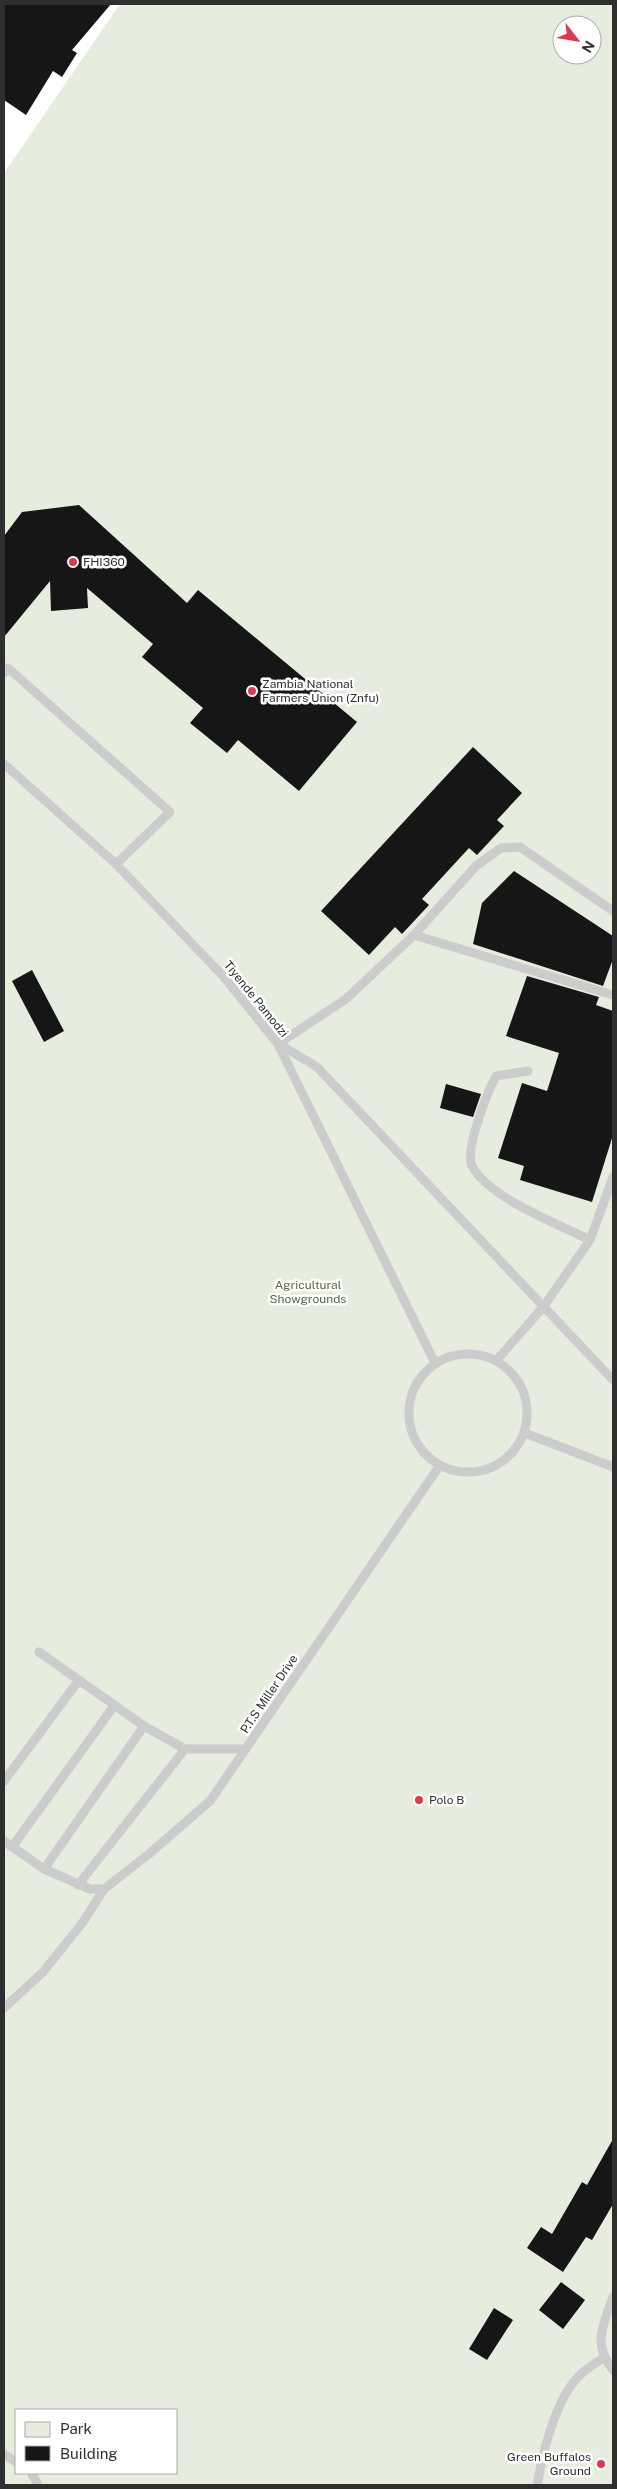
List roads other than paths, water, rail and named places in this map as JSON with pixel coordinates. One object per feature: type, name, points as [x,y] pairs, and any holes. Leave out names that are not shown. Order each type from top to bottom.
[{"type":"lane","points":[[4,673],[8,668],[170,812],[116,864]]},
{"type":"lane","name":"Tiyende Pamodzi","points":[[4,764],[116,864],[224,977],[278,1044],[435,1363]]},
{"type":"lane","points":[[613,911],[520,847],[502,848],[476,866],[414,935],[346,999],[278,1044],[317,1067],[613,1380]]},
{"type":"lane","points":[[414,935],[613,995]]},
{"type":"lane","points":[[528,1070],[496,1076],[488,1090],[473,1142],[470,1155],[472,1166],[493,1190],[590,1240]]},
{"type":"lane","points":[[496,1361],[544,1306],[590,1240],[613,1177]]},
{"type":"lane","points":[[465,1353],[484,1356],[496,1361],[507,1369],[522,1392],[527,1406],[525,1433],[512,1454],[491,1468],[464,1471],[440,1465],[430,1458],[414,1439],[408,1416],[412,1391],[425,1370],[435,1363],[446,1357],[465,1353]]},
{"type":"lane","points":[[525,1433],[613,1467]]},
{"type":"lane","name":"P.T.S Miller Drive","points":[[4,2008],[43,1972],[83,1922],[104,1889],[149,1854],[210,1801],[440,1465]]},
{"type":"lane","points":[[39,1652],[144,1726],[185,1749],[246,1749]]},
{"type":"lane","points":[[4,1781],[79,1680]]},
{"type":"lane","points":[[12,1848],[114,1706]]},
{"type":"lane","points":[[44,1869],[144,1726]]},
{"type":"lane","points":[[78,1885],[185,1749]]},
{"type":"lane","points":[[4,1841],[44,1869],[78,1885],[104,1889]]},
{"type":"lane","points":[[613,2297],[599,2338],[604,2358],[613,2370]]},
{"type":"lane","points":[[537,2485],[544,2448],[563,2399],[578,2377],[604,2358]]},
{"type":"lane","points":[[4,2454],[15,2461]]},
{"type":"lane","points":[[32,2474],[37,2482],[36,2485]]},
{"type":"place","name":"FHI360","points":[[73,562]]},
{"type":"place","name":"Zambia National Farmers Union (Znfu)","points":[[252,691]]},
{"type":"place","name":"Polo B","points":[[419,1800]]},
{"type":"place","name":"Green Buffalos Ground","points":[[601,2464]]},
{"type":"park label","name":"Agricultural Showgrounds","points":[[308,1292]]}]
